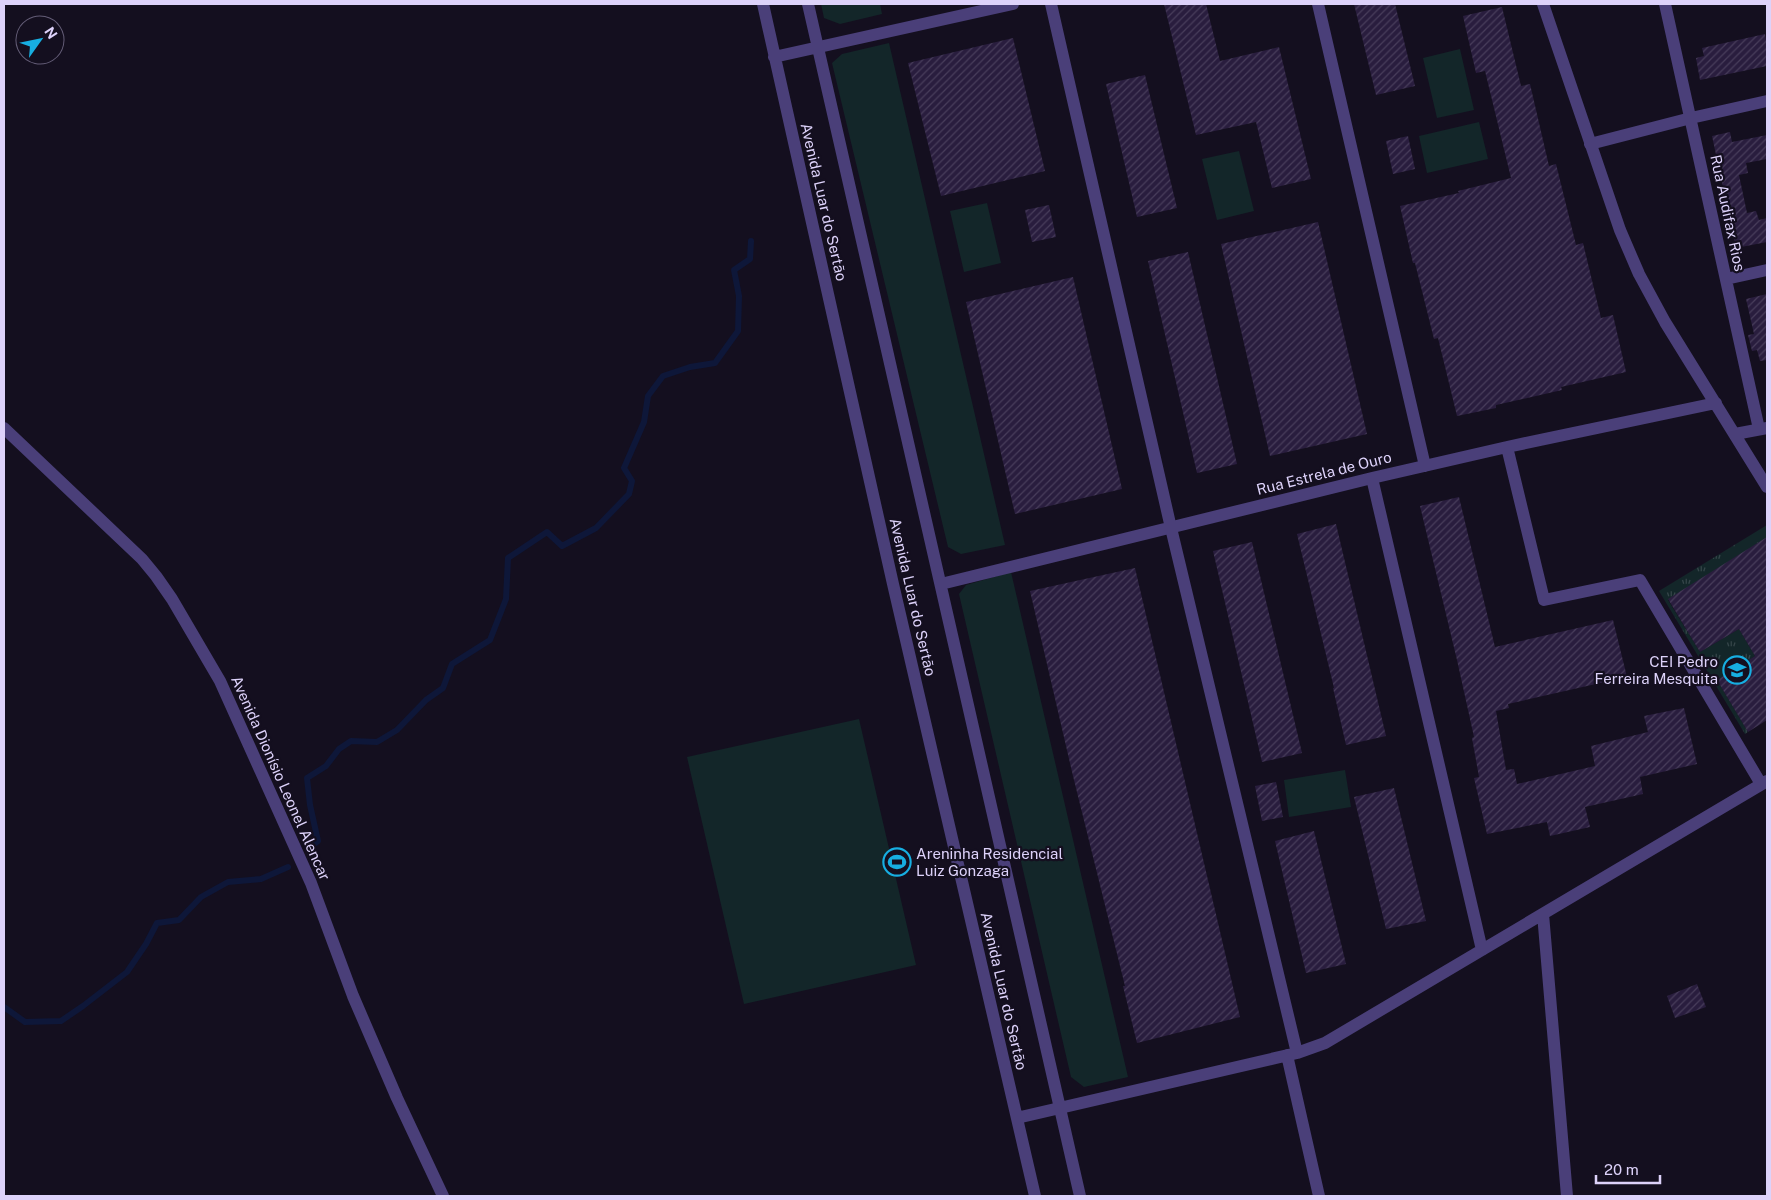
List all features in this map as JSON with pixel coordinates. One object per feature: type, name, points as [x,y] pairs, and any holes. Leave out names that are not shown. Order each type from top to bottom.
[{"type":"street","name":"Avenida Luar do Sertão","points":[[763,4],[893,584],[1035,1196]]},
{"type":"street","name":"Avenida Luar do Sertão","points":[[808,4],[1080,1196]]},
{"type":"street","points":[[774,57],[1013,4]]},
{"type":"street","points":[[1051,4],[1292,1054],[1319,1196]]},
{"type":"street","points":[[1318,4],[1424,466]]},
{"type":"street","points":[[1543,4],[1620,230],[1639,274],[1665,322],[1767,487]]},
{"type":"street","name":"Rua Audifax Rios","points":[[1665,4],[1726,279],[1763,428]]},
{"type":"street","points":[[1590,144],[1767,101]]},
{"type":"street","points":[[1726,279],[1767,270]]},
{"type":"street","name":"Rua Estrela de Ouro","points":[[941,584],[1372,478],[1507,447],[1716,403]]},
{"type":"street","name":"Avenida Dionísio Leonel Alencar","points":[[4,428],[142,559],[172,599],[220,681],[311,883],[356,1005],[397,1098],[444,1196]]},
{"type":"street","points":[[1735,434],[1763,428]]},
{"type":"street","points":[[1017,1118],[1292,1054],[1325,1043],[1764,782],[1640,580],[1544,600],[1507,447]]},
{"type":"street","points":[[1372,478],[1482,950]]},
{"type":"street","points":[[1543,914],[1567,1196]]},
{"type":"green space","points":[[821,4],[880,4],[882,14],[840,24],[824,18]]},
{"type":"green space","points":[[889,43],[1005,545],[961,554],[948,547],[832,63],[842,54]]},
{"type":"green space","points":[[1460,49],[1474,110],[1437,118],[1423,58]]},
{"type":"green space","points":[[1479,122],[1488,159],[1427,173],[1419,136]]},
{"type":"green space","points":[[1239,151],[1254,211],[1217,220],[1202,159]]},
{"type":"green space","points":[[987,203],[1001,263],[964,272],[950,211]]},
{"type":"green space","points":[[1767,525],[1767,541],[1766,538],[1668,600],[1700,652],[1739,629],[1755,656],[1717,680],[1748,732],[1745,734],[1659,591]]},
{"type":"green space","points":[[1011,572],[1128,1077],[1084,1087],[1071,1077],[959,594],[966,585]]},
{"type":"green space","points":[[859,719],[916,965],[744,1004],[687,757]]},
{"type":"green space","points":[[1345,770],[1351,807],[1289,817],[1284,780]]},
{"type":"building","points":[[1164,4],[1206,4],[1220,61],[1279,47],[1311,179],[1272,188],[1256,122],[1196,135]]},
{"type":"building","points":[[1354,4],[1395,4],[1415,86],[1376,95]]},
{"type":"building","points":[[1502,7],[1521,86],[1530,84],[1549,166],[1556,164],[1576,245],[1583,243],[1601,318],[1613,315],[1626,372],[1561,387],[1562,390],[1496,405],[1496,408],[1457,416],[1438,338],[1434,339],[1415,263],[1413,263],[1400,206],[1459,193],[1458,191],[1511,178],[1485,71],[1476,73],[1463,16]]},
{"type":"building","points":[[1765,34],[1767,66],[1700,80],[1696,58],[1704,56],[1702,48]]},
{"type":"building","points":[[1013,38],[1045,171],[941,196],[908,63]]},
{"type":"building","points":[[1145,75],[1177,208],[1137,217],[1106,84]]},
{"type":"building","points":[[1730,132],[1732,142],[1767,135],[1767,159],[1746,163],[1748,173],[1739,175],[1747,213],[1756,211],[1759,220],[1767,218],[1767,242],[1736,248],[1712,136]]},
{"type":"building","points":[[1408,136],[1415,169],[1393,174],[1386,141]]},
{"type":"building","points":[[1049,205],[1056,237],[1032,242],[1025,210]]},
{"type":"building","points":[[1318,222],[1367,434],[1270,456],[1221,244]]},
{"type":"building","points":[[1188,252],[1237,464],[1197,473],[1148,261]]},
{"type":"building","points":[[1073,277],[1122,489],[1015,514],[966,302]]},
{"type":"building","points":[[1767,294],[1767,360],[1760,361],[1757,350],[1752,351],[1748,335],[1754,334],[1746,299]]},
{"type":"building","points":[[1459,497],[1495,647],[1613,620],[1627,677],[1508,704],[1509,708],[1496,711],[1506,770],[1514,769],[1517,784],[1595,766],[1591,746],[1648,732],[1644,716],[1684,708],[1697,764],[1640,777],[1643,794],[1585,807],[1590,827],[1550,836],[1547,822],[1487,834],[1474,778],[1479,777],[1472,738],[1474,737],[1420,506]]},
{"type":"building","points":[[1336,524],[1386,736],[1346,745],[1297,534]]},
{"type":"building","name":"CEI Pedro Ferreira Mesquita","points":[[1767,537],[1767,720],[1748,732],[1717,680],[1755,656],[1739,629],[1700,652],[1668,599]]},
{"type":"building","points":[[1252,542],[1302,753],[1262,762],[1213,551]]},
{"type":"building","points":[[1135,568],[1240,1017],[1137,1043],[1030,591]]},
{"type":"building","points":[[1276,782],[1283,817],[1262,821],[1255,786]]},
{"type":"building","points":[[1394,788],[1426,921],[1386,929],[1354,797]]},
{"type":"building","points":[[1314,831],[1346,964],[1306,973],[1275,841]]},
{"type":"building","points":[[1697,984],[1706,1007],[1675,1018],[1667,996]]},
{"type":"waterway","points":[[314,844],[318,841],[310,805],[307,778],[326,766],[339,749],[351,741],[377,742],[397,730],[426,700],[443,688],[452,664],[490,640],[506,599],[508,558],[547,532],[562,546],[596,528],[629,494],[632,481],[624,468],[644,422],[648,396],[663,376],[690,367],[715,363],[738,331],[739,296],[734,270],[750,259],[751,241]]},
{"type":"waterway","points":[[4,1007],[25,1022],[61,1021],[127,972],[146,944],[157,923],[179,920],[201,897],[228,882],[261,879],[288,867]]},
{"type":"place","name":"CEI Pedro Ferreira Mesquita","points":[[1737,670]]},
{"type":"place","name":"Areninha Residencial Luiz Gonzaga","points":[[897,862]]}]
